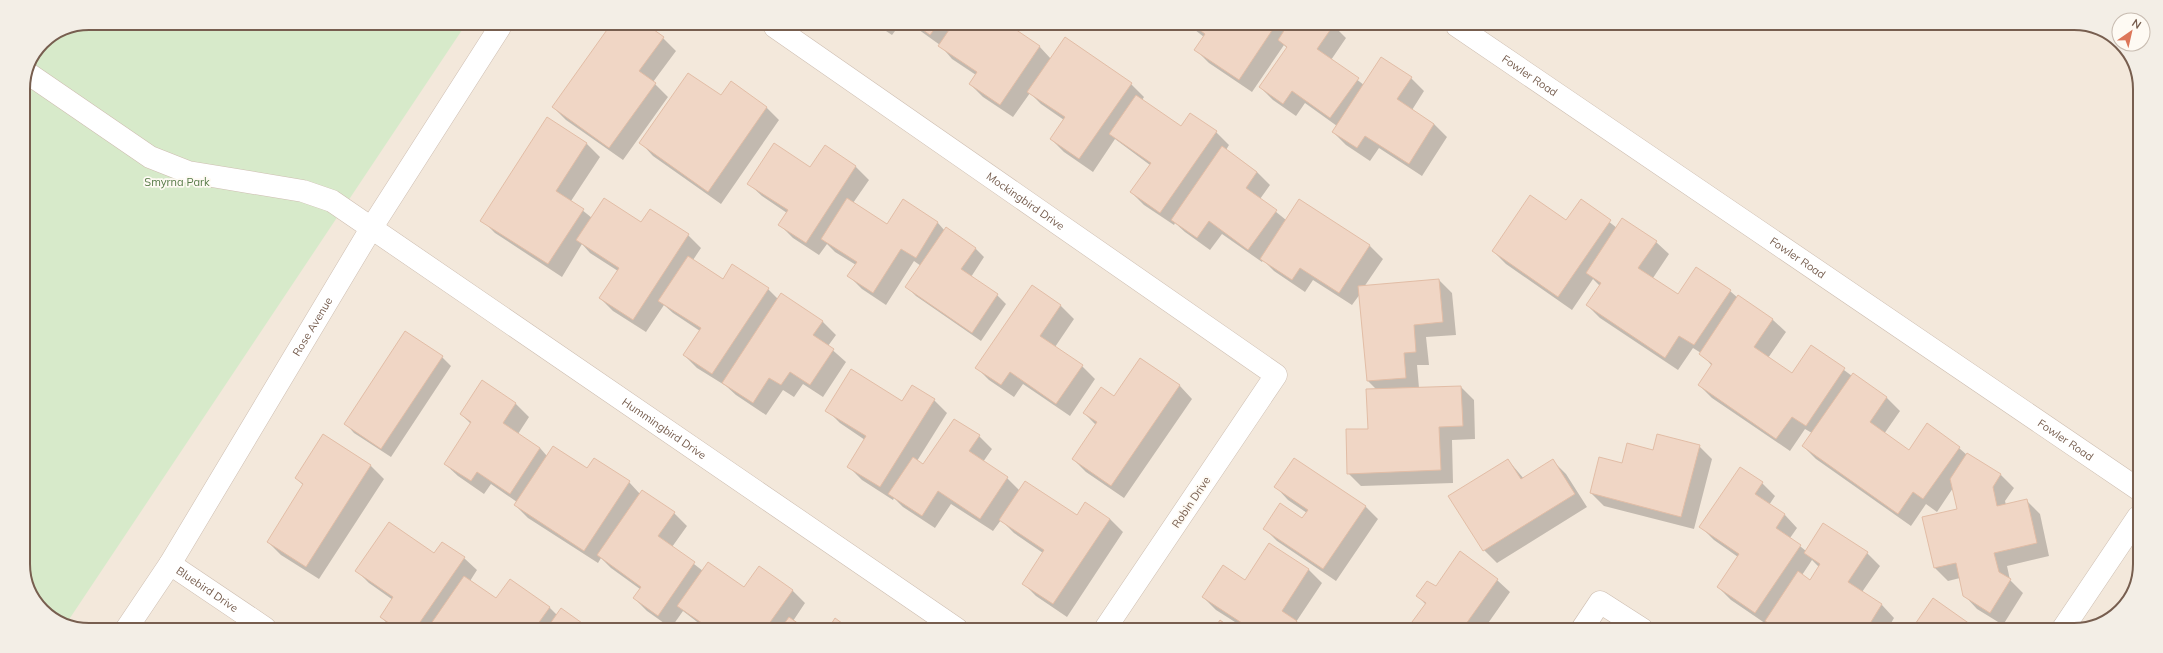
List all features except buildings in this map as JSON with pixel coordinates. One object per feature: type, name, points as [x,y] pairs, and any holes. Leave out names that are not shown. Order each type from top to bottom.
[{"type":"street","name":"Rose Avenue","points":[[130,623],[170,564],[372,226],[498,30]]},
{"type":"street","name":"Mockingbird Drive","points":[[779,30],[1276,375]]},
{"type":"street","name":"Fowler Road","points":[[1463,30],[2133,486]]},
{"type":"street","name":"Hummingbird Drive","points":[[32,76],[150,157],[188,172],[303,191],[332,201],[372,226],[948,623]]},
{"type":"street","name":"Robin Drive","points":[[1109,623],[1276,375]]},
{"type":"street","points":[[2067,623],[2133,524]]},
{"type":"street","name":"Bluebird Drive","points":[[170,564],[258,623]]},
{"type":"street","points":[[1586,623],[1600,602],[1632,623]]},
{"type":"shaded area","points":[[89,30],[2074,30],[2089,32],[2100,36],[2111,43],[2111,52],[2121,53],[2128,67],[2133,85],[2133,564],[2131,579],[2123,597],[2110,611],[2093,620],[2074,623],[89,623],[74,621],[56,613],[42,600],[32,579],[30,568],[30,89],[31,78],[40,56],[47,47],[56,40],[78,31]]},
{"type":"green space","name":"Smyrna Park","points":[[89,30],[462,30],[69,619],[56,613],[42,600],[32,579],[30,568],[30,89],[31,78],[40,56],[47,47],[56,40],[78,31]]}]
